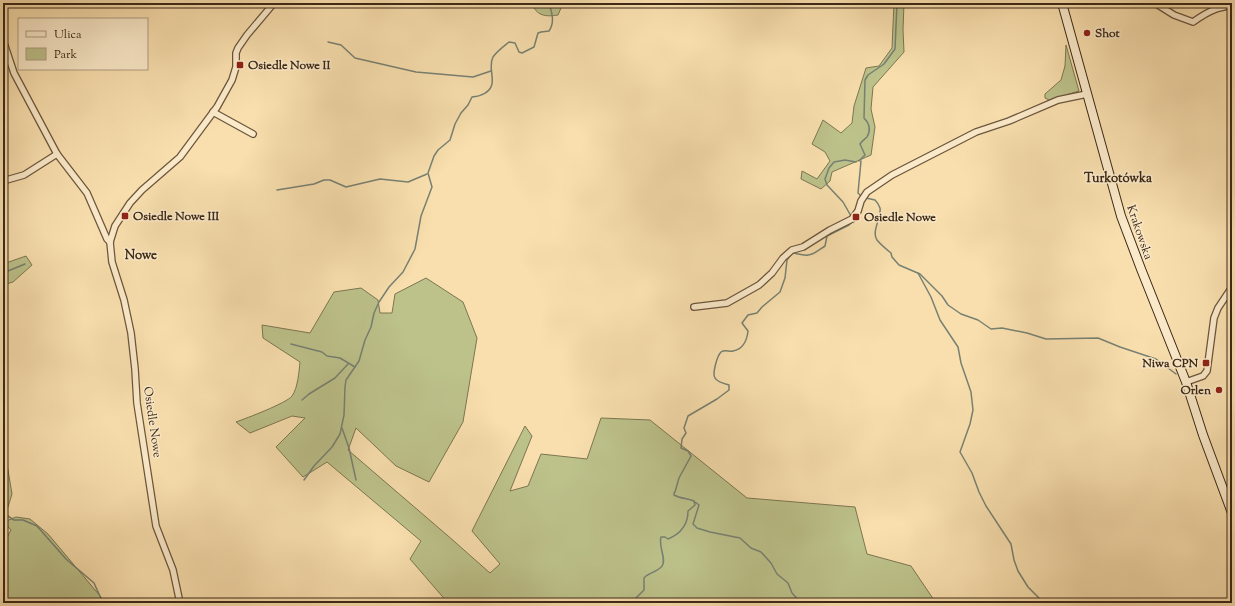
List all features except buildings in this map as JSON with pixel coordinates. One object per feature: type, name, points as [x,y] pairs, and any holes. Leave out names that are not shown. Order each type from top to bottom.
[{"type":"main road","name":"Krakowska","points":[[1064,4],[1121,216],[1186,382],[1197,417],[1232,512]]},
{"type":"street","name":"Osiedle Nowe","points":[[180,603],[170,563],[156,526],[137,403],[131,333],[124,300],[112,262],[110,242],[115,226],[130,203],[142,190],[180,158],[214,112],[232,80],[236,67],[236,53],[238,48],[274,3]]},
{"type":"street","points":[[1155,3],[1174,15],[1193,22],[1216,9],[1227,7],[1232,4]]},
{"type":"street","name":"Osiedle Nowe","points":[[3,40],[14,73],[57,154],[87,193],[107,239],[110,242]]},
{"type":"street","points":[[694,307],[727,303],[759,284],[772,273],[783,258],[792,250],[803,247],[830,230],[852,219],[858,211],[863,197],[870,189],[892,175],[976,132],[1009,121],[1058,100],[1087,94]]},
{"type":"street","points":[[214,112],[253,134]]},
{"type":"street","points":[[3,181],[24,175],[57,154]]},
{"type":"street","points":[[1186,382],[1203,376],[1207,370],[1214,318],[1218,308],[1232,287]]},
{"type":"green space","points":[[532,3],[561,3],[561,8],[558,15],[546,16],[536,11]]},
{"type":"green space","points":[[894,3],[904,3],[904,52],[873,87],[871,109],[875,127],[871,155],[832,172],[830,181],[821,189],[801,179],[802,171],[817,179],[830,161],[825,152],[812,144],[823,120],[841,133],[852,123],[854,106],[866,68],[879,66],[892,48]]},
{"type":"green space","points":[[1066,45],[1079,91],[1049,100],[1045,98],[1045,94],[1061,80],[1065,66]]},
{"type":"green space","points":[[26,256],[32,265],[13,282],[3,285],[3,264]]},
{"type":"green space","points":[[426,278],[463,302],[477,338],[463,422],[429,482],[396,466],[356,428],[348,450],[490,573],[500,564],[472,531],[525,426],[532,436],[510,491],[528,486],[541,454],[587,459],[601,418],[650,420],[747,498],[855,507],[867,554],[911,566],[936,603],[448,603],[410,559],[421,541],[327,462],[303,477],[276,447],[305,418],[292,416],[250,433],[236,422],[289,399],[294,393],[297,384],[300,362],[263,338],[262,325],[310,333],[334,292],[361,288],[378,300],[380,313],[392,313],[395,294]]},
{"type":"green space","points":[[3,446],[12,494],[7,510],[3,513]]},
{"type":"green space","points":[[16,517],[30,519],[48,534],[106,603],[3,603],[3,545],[11,530],[4,522]]},
{"type":"waterway","points":[[304,480],[314,466],[332,447],[340,434],[344,415],[346,380],[359,361],[365,340],[371,327],[374,313],[379,302],[389,287],[403,272],[415,249],[421,216],[432,187],[428,173],[434,156],[438,150],[450,140],[455,124],[472,97],[480,96],[491,88],[491,62],[496,53],[509,42],[515,43],[519,52],[522,53],[534,47],[538,33],[549,31],[552,24],[552,14],[549,3]]},
{"type":"waterway","points":[[859,161],[865,155],[860,144],[867,137],[869,129],[864,118],[865,80],[868,75],[884,64],[895,49],[897,3]]},
{"type":"waterway","points":[[328,42],[341,45],[355,58],[416,72],[473,77],[491,71]]},
{"type":"waterway","points":[[851,216],[843,202],[827,185],[825,179],[829,168],[834,162],[845,160],[856,162]]},
{"type":"waterway","points":[[861,161],[858,193],[862,197]]},
{"type":"waterway","points":[[277,190],[314,184],[324,180],[330,180],[346,187],[380,179],[408,182],[427,174]]},
{"type":"waterway","points":[[866,198],[875,200],[880,208],[880,215],[875,233],[877,240],[891,253],[892,257],[899,265],[920,274],[942,296],[948,305],[961,314],[978,320],[991,329],[1002,328],[1027,333],[1046,339],[1098,338],[1156,359],[1176,374]]},
{"type":"waterway","points":[[631,603],[644,590],[644,578],[662,566],[664,560],[660,541],[661,537],[668,539],[680,532],[687,521],[688,511],[695,505],[694,501],[674,495],[679,478],[691,456],[688,451],[681,448],[682,439],[686,433],[684,428],[688,416],[729,390],[729,385],[717,381],[714,376],[715,365],[719,354],[724,351],[737,350],[744,344],[748,331],[742,323],[748,315],[757,313],[780,292],[785,278],[787,260],[792,253],[806,255],[815,253],[825,246],[827,236],[849,225],[854,220]]},
{"type":"waterway","points":[[3,273],[25,264]]},
{"type":"waterway","points":[[918,273],[931,297],[940,320],[958,347],[961,363],[971,392],[973,410],[970,424],[960,452],[972,473],[986,506],[1011,544],[1018,571],[1028,587],[1039,598]]},
{"type":"waterway","points":[[291,344],[322,352],[327,356],[340,358],[355,367]]},
{"type":"waterway","points":[[302,400],[335,378],[348,364]]},
{"type":"waterway","points":[[342,428],[349,448],[356,480]]},
{"type":"waterway","points":[[3,475],[5,483],[3,491]]},
{"type":"waterway","points":[[695,502],[699,505],[693,524],[697,528],[740,538],[751,548],[761,552],[771,563],[777,574],[788,583],[792,593],[801,603]]},
{"type":"waterway","points":[[3,513],[14,520],[23,520],[37,526],[66,559],[94,583],[103,603]]},
{"type":"place","name":"Shot","points":[[1087,33]]},
{"type":"place","name":"Osiedle Nowe II","points":[[240,65]]},
{"type":"place","name":"Osiedle Nowe III","points":[[125,216]]},
{"type":"place","name":"Osiedle Nowe","points":[[856,217]]},
{"type":"place","name":"Niwa CPN","points":[[1206,363]]},
{"type":"place","name":"Orlen","points":[[1219,390]]},
{"type":"district","name":"Turkotówka","points":[[1118,177]]},
{"type":"district","name":"Nowe","points":[[141,254]]}]
